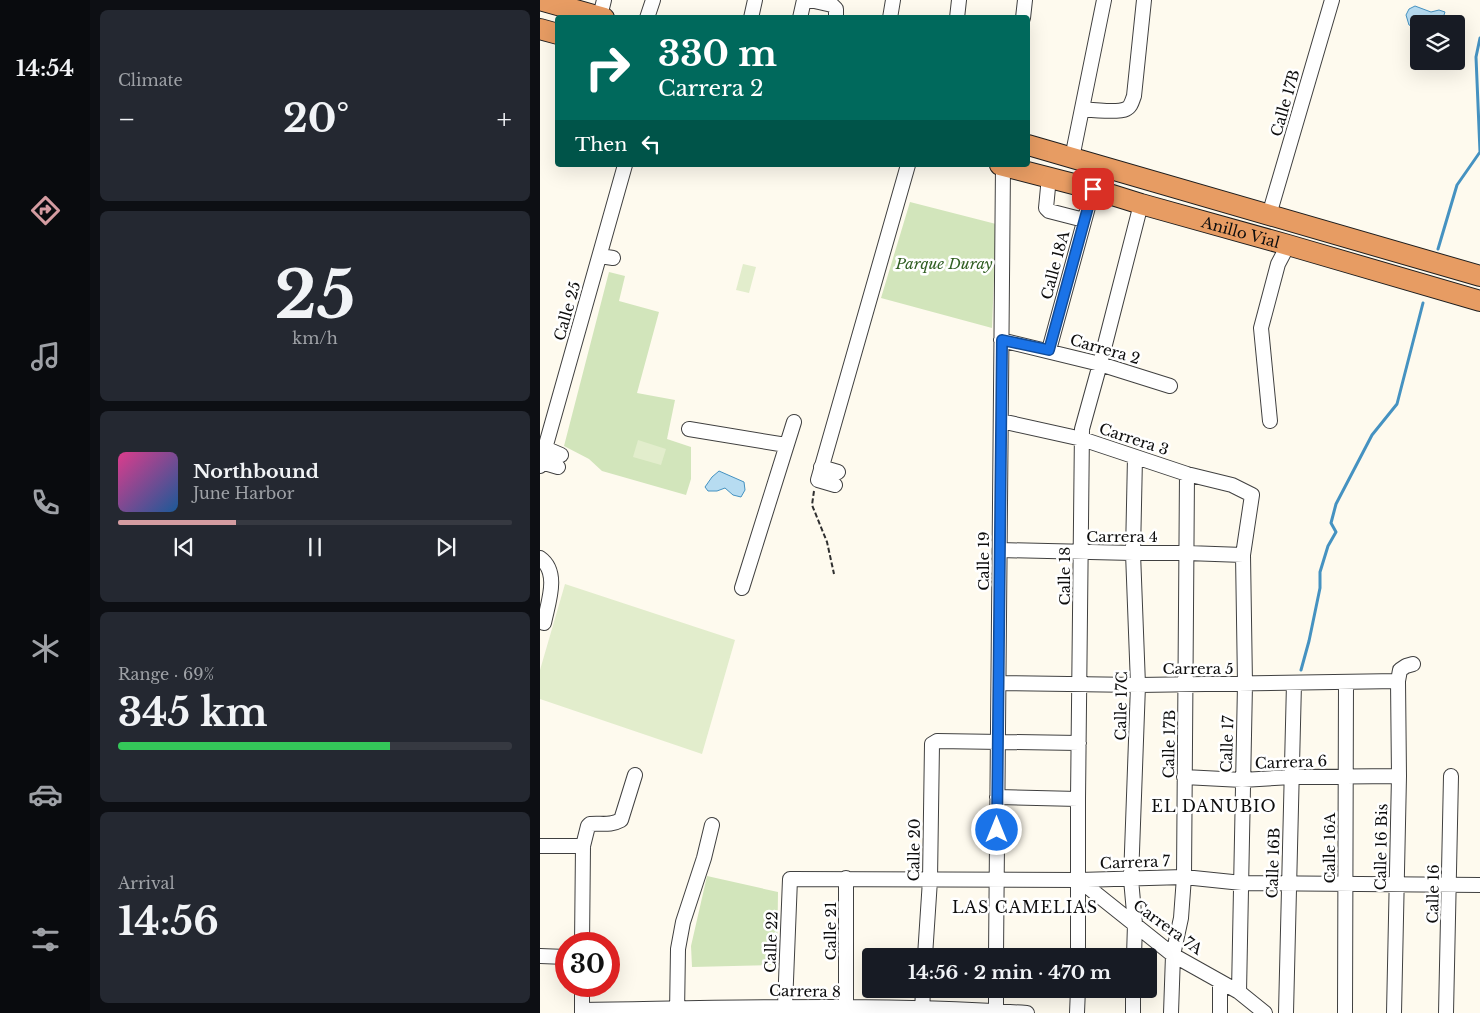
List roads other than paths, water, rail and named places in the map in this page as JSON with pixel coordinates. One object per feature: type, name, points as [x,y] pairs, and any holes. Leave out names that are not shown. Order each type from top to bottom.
[{"type":"highway","points":[[540,0],[603,11]]},
{"type":"highway","points":[[540,28],[555,33]]},
{"type":"highway","name":"Anillo Vial","points":[[1030,146],[1480,276]]},
{"type":"highway","name":"Anillo Vial","points":[[1010,167],[1093,189],[1480,301]]},
{"type":"street","points":[[648,15],[653,0]]},
{"type":"street","points":[[752,15],[755,0]]},
{"type":"street","points":[[801,15],[804,0]]},
{"type":"street","points":[[810,0],[832,5],[836,9],[836,15]]},
{"type":"street","points":[[891,15],[894,0]]},
{"type":"street","points":[[957,15],[959,0]]},
{"type":"street","points":[[1023,15],[1025,0]]},
{"type":"street","points":[[1072,158],[1104,0]]},
{"type":"street","points":[[1082,109],[1119,111],[1127,109],[1131,104],[1134,96],[1144,0]]},
{"type":"street","name":"Calle 17B","points":[[1269,215],[1330,26],[1332,0]]},
{"type":"street","name":"Calle 25","points":[[541,464],[610,243],[625,167]]},
{"type":"street","points":[[836,479],[819,474],[860,352],[907,167]]},
{"type":"street","name":"Calle 19","points":[[996,948],[1002,167]]},
{"type":"street","points":[[1049,177],[1046,208],[1049,211],[1084,220]]},
{"type":"street","name":"Calle 18A","points":[[1049,350],[1093,189]]},
{"type":"street","name":"Calle 18","points":[[1078,948],[1082,428],[1141,204]]},
{"type":"street","points":[[1270,421],[1262,328],[1278,264],[1288,245]]},
{"type":"street","points":[[1460,295],[1480,312]]},
{"type":"street","name":"Carrera 2","points":[[1002,340],[1049,350],[1170,386]]},
{"type":"street","name":"Carrera 3","points":[[1001,421],[1082,439],[1187,474],[1232,485],[1251,494],[1253,498]]},
{"type":"street","points":[[742,588],[794,422]]},
{"type":"street","points":[[689,429],[786,445]]},
{"type":"street","points":[[541,464],[560,461],[545,448]]},
{"type":"street","name":"Calle 17C","points":[[1134,948],[1135,924],[1132,879],[1138,685],[1133,553],[1135,457]]},
{"type":"street","name":"Calle 17B","points":[[1171,1013],[1173,954],[1181,918],[1184,877],[1187,474]]},
{"type":"street","name":"Calle 17","points":[[1239,992],[1245,684],[1243,555],[1253,498]]},
{"type":"street","name":"Carrera 4","points":[[1000,550],[1133,553],[1187,552],[1243,555]]},
{"type":"street","points":[[540,558],[548,566],[551,584],[544,623]]},
{"type":"street","points":[[1398,681],[1400,670],[1412,664]]},
{"type":"street","name":"Carrera 5","points":[[998,683],[1138,685],[1398,681]]},
{"type":"street","name":"Calle 16 Bis","points":[[1394,1013],[1399,776],[1398,681]]},
{"type":"street","name":"Calle 16A","points":[[1345,1013],[1346,682]]},
{"type":"street","name":"Calle 16B","points":[[1286,1013],[1294,683]]},
{"type":"street","name":"Calle 20","points":[[926,948],[930,880],[932,744],[937,741],[998,742]]},
{"type":"street","points":[[998,742],[1079,743]]},
{"type":"street","points":[[582,932],[582,846],[588,826],[590,824],[615,824],[620,820],[635,775]]},
{"type":"street","name":"Carrera 6","points":[[1184,777],[1242,780],[1292,777],[1399,776]]},
{"type":"street","name":"Calle 16","points":[[1446,1013],[1451,776]]},
{"type":"street","points":[[998,797],[1078,800]]},
{"type":"street","points":[[677,1011],[678,949],[683,922],[704,858],[712,825]]},
{"type":"street","points":[[540,846],[582,846]]},
{"type":"street","name":"Carrera 7","points":[[790,879],[846,878],[997,881],[1184,877],[1242,883],[1480,885]]},
{"type":"street","name":"Calle 21","points":[[846,878],[846,1010]]},
{"type":"street","name":"Calle 22","points":[[785,1006],[790,879]]},
{"type":"street","name":"Carrera 7A","points":[[1079,880],[1173,954],[1239,992],[1264,1013]]},
{"type":"street","points":[[540,956],[555,957]]},
{"type":"street","points":[[1220,982],[1220,1013]]},
{"type":"street","points":[[582,997],[582,1011]]},
{"type":"street","points":[[996,998],[996,1012]]},
{"type":"street","points":[[1077,1013],[1078,998]]},
{"type":"street","points":[[1133,998],[1133,1013]]},
{"type":"street","name":"Carrera 8","points":[[582,1011],[677,1011],[785,1006],[846,1010],[1027,1013]]},
{"type":"water","points":[[1415,6],[1431,12],[1439,10],[1445,12],[1444,15],[1410,15],[1410,25],[1406,15],[1409,9]]},
{"type":"water","points":[[719,471],[744,482],[745,490],[741,497],[733,495],[725,488],[717,491],[708,491],[705,487]]},
{"type":"waterway","points":[[1438,249],[1457,185],[1480,152],[1476,57],[1480,38]]},
{"type":"waterway","points":[[1301,670],[1320,588],[1320,572],[1328,546],[1336,532],[1331,523],[1336,504],[1372,435],[1397,404],[1423,303]]},
{"type":"district","name":"EL DANUBIO","points":[[1214,806]]},
{"type":"district","name":"LAS CAMELIAS","points":[[1025,907]]},
{"type":"park label","name":"Parque Duray","points":[[944,263]]}]
